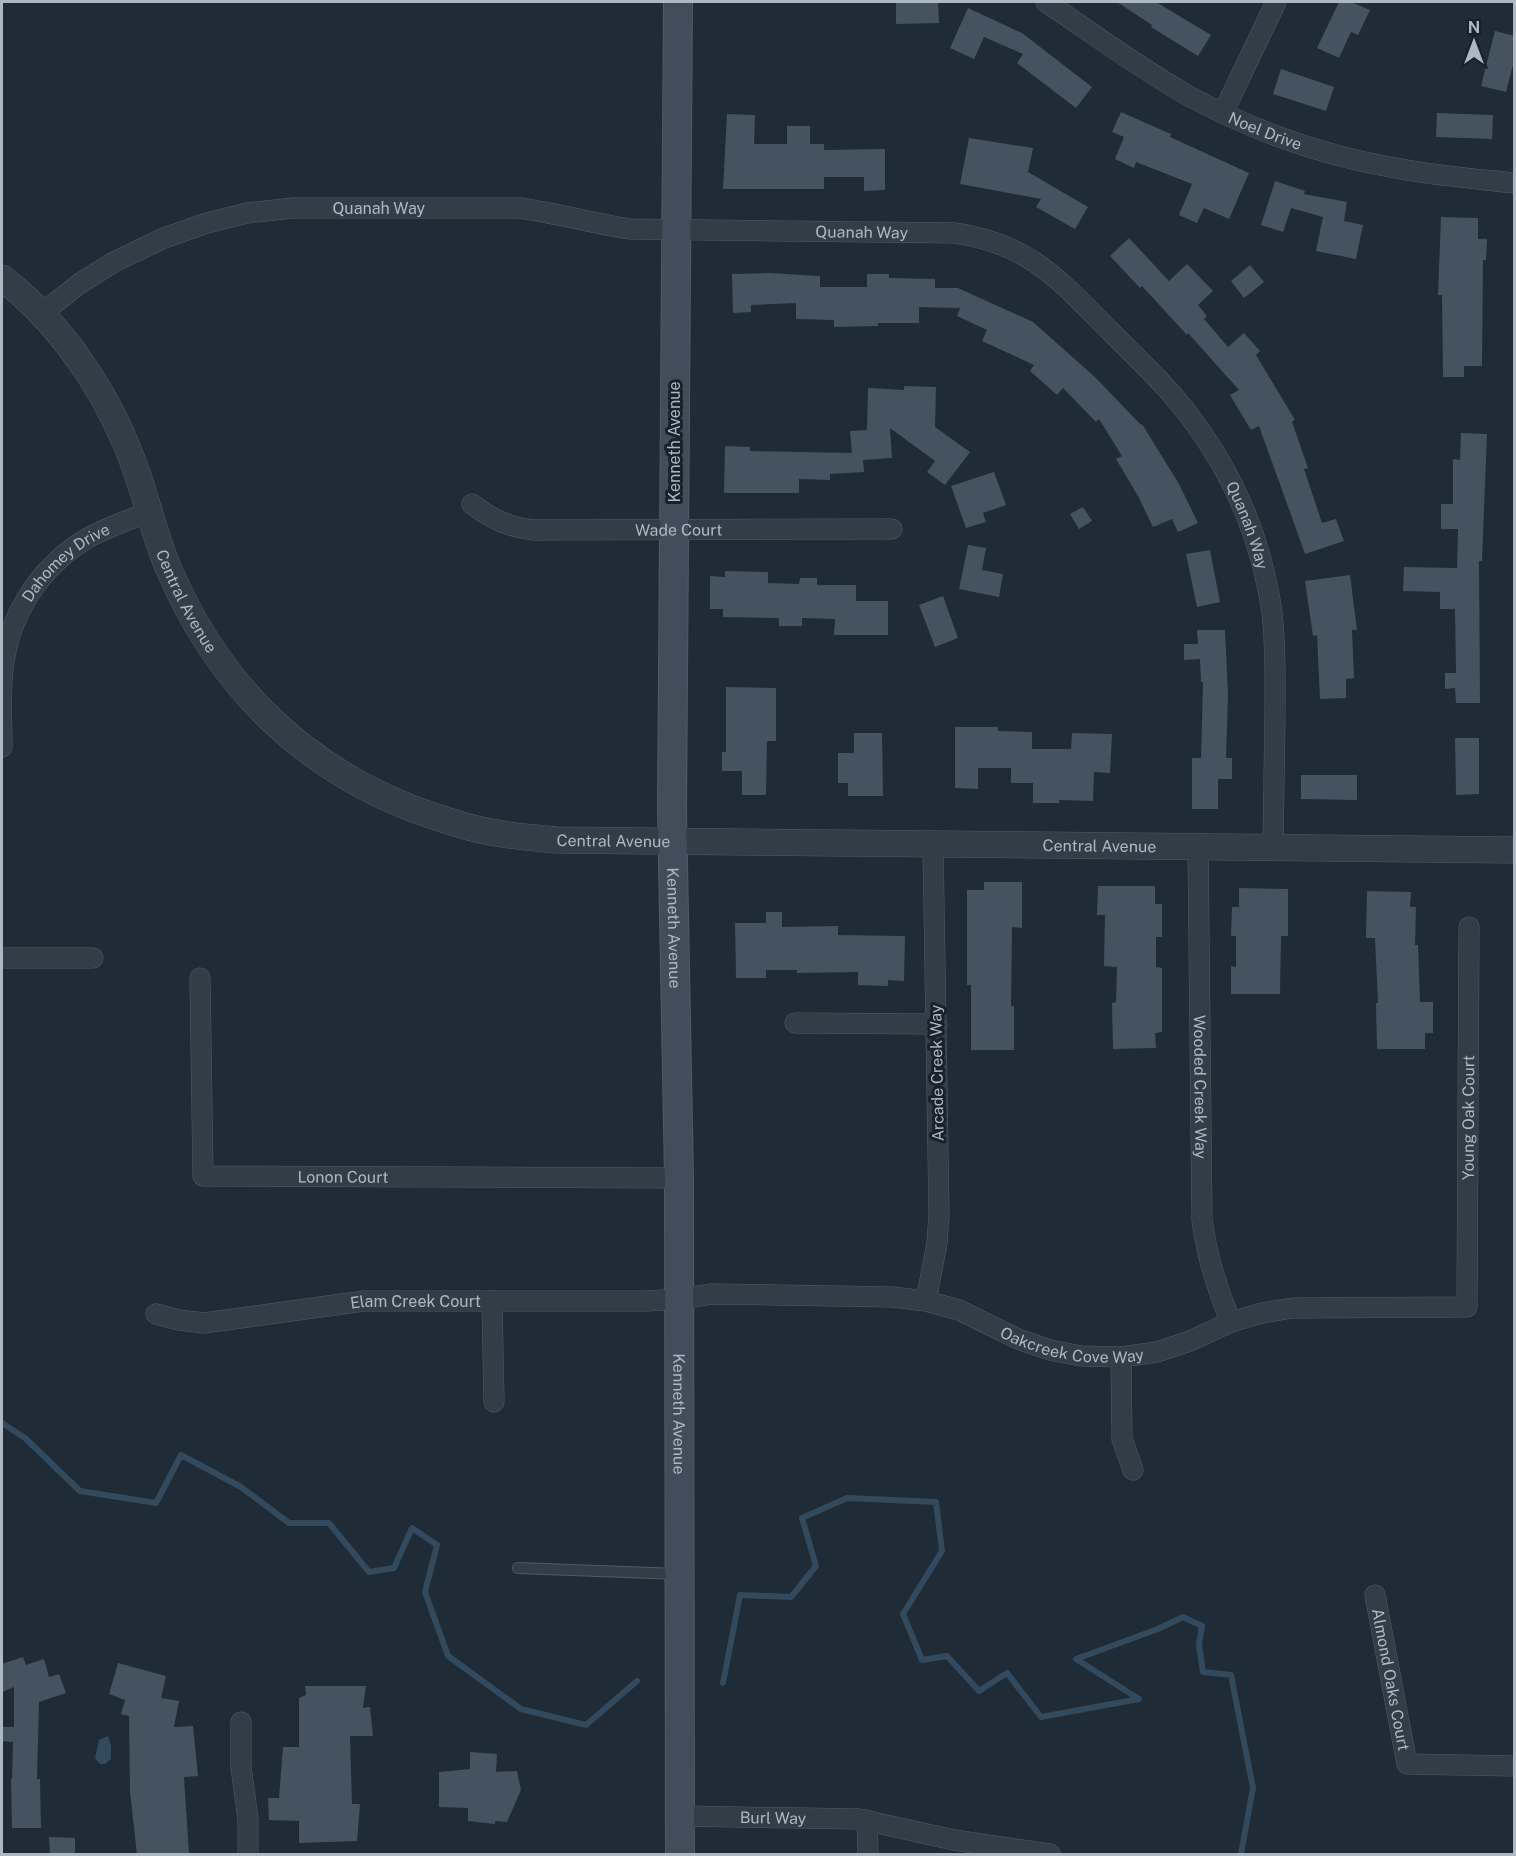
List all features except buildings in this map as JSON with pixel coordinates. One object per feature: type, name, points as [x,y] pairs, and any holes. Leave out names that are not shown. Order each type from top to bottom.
[{"type":"main road","name":"Kenneth Avenue","points":[[678,2],[673,842],[679,1178],[680,1854]]},
{"type":"street","name":"Noel Drive","points":[[1046,2],[1187,95],[1263,130],[1354,160],[1421,172],[1515,183]]},
{"type":"street","points":[[1223,113],[1276,2]]},
{"type":"street","name":"Quanah Way","points":[[42,314],[79,284],[114,262],[164,238],[207,223],[247,213],[293,208],[519,208],[629,229],[955,233],[1000,243],[1029,256],[1054,274],[1162,384],[1190,416],[1229,477],[1252,530],[1264,571],[1272,613],[1275,656],[1273,848]]},
{"type":"street","name":"Central Avenue","points":[[2,278],[42,314],[84,367],[107,404],[136,471],[167,565],[184,605],[206,643],[232,679],[293,741],[366,789],[406,807],[483,831],[557,840],[1515,850]]},
{"type":"street","name":"Wade Court","points":[[472,504],[494,519],[533,530],[892,529]]},
{"type":"street","name":"Dahomey Drive","points":[[2,747],[2,671],[8,642],[25,600],[42,576],[63,555],[88,538],[149,512]]},
{"type":"street","name":"Arcade Creek Way","points":[[926,1301],[937,1243],[939,1215],[933,844]]},
{"type":"street","name":"Wooded Creek Way","points":[[1197,847],[1202,1220],[1206,1253],[1231,1322]]},
{"type":"street","name":"Young Oak Court","points":[[1467,1307],[1469,927]]},
{"type":"street","points":[[2,958],[93,958]]},
{"type":"street","name":"Lonon Court","points":[[200,978],[203,1176],[679,1178]]},
{"type":"street","points":[[795,1023],[937,1024]]},
{"type":"street","name":"Oakcreek Cove Way","points":[[679,1299],[712,1294],[892,1297],[926,1301],[959,1311],[1018,1339],[1050,1350],[1081,1356],[1121,1357],[1168,1348],[1190,1341],[1231,1322],[1262,1313],[1293,1308],[1467,1307]]},
{"type":"street","name":"Elam Creek Court","points":[[156,1314],[204,1323],[364,1302],[679,1299]]},
{"type":"street","points":[[492,1302],[494,1402]]},
{"type":"street","points":[[1121,1357],[1122,1439],[1133,1470]]},
{"type":"street","name":"Almond Oaks Court","points":[[1375,1595],[1407,1764],[1515,1766]]},
{"type":"street","points":[[241,1722],[241,1767],[248,1819],[248,1854]]},
{"type":"street","name":"Burl Way","points":[[680,1816],[867,1820],[954,1840],[1050,1854]]},
{"type":"street","points":[[867,1820],[868,1854]]},
{"type":"lane","points":[[518,1568],[680,1574]]},
{"type":"water","points":[[108,1736],[111,1745],[111,1759],[105,1764],[100,1764],[95,1758],[99,1740]]},
{"type":"waterway","points":[[2,1423],[25,1438],[80,1491],[156,1503],[181,1455],[241,1487],[289,1523],[329,1523],[369,1572],[394,1568],[412,1528],[437,1545],[425,1592],[448,1656],[521,1709],[586,1725],[637,1681]]},
{"type":"waterway","points":[[723,1683],[740,1595],[791,1597],[816,1566],[802,1518],[847,1498],[936,1502],[942,1551],[903,1614],[922,1660],[947,1656],[979,1691],[1007,1673],[1041,1717],[1139,1699],[1076,1659],[1158,1629],[1183,1617],[1202,1626],[1199,1645],[1203,1672],[1231,1675],[1253,1788],[1241,1854]]}]
